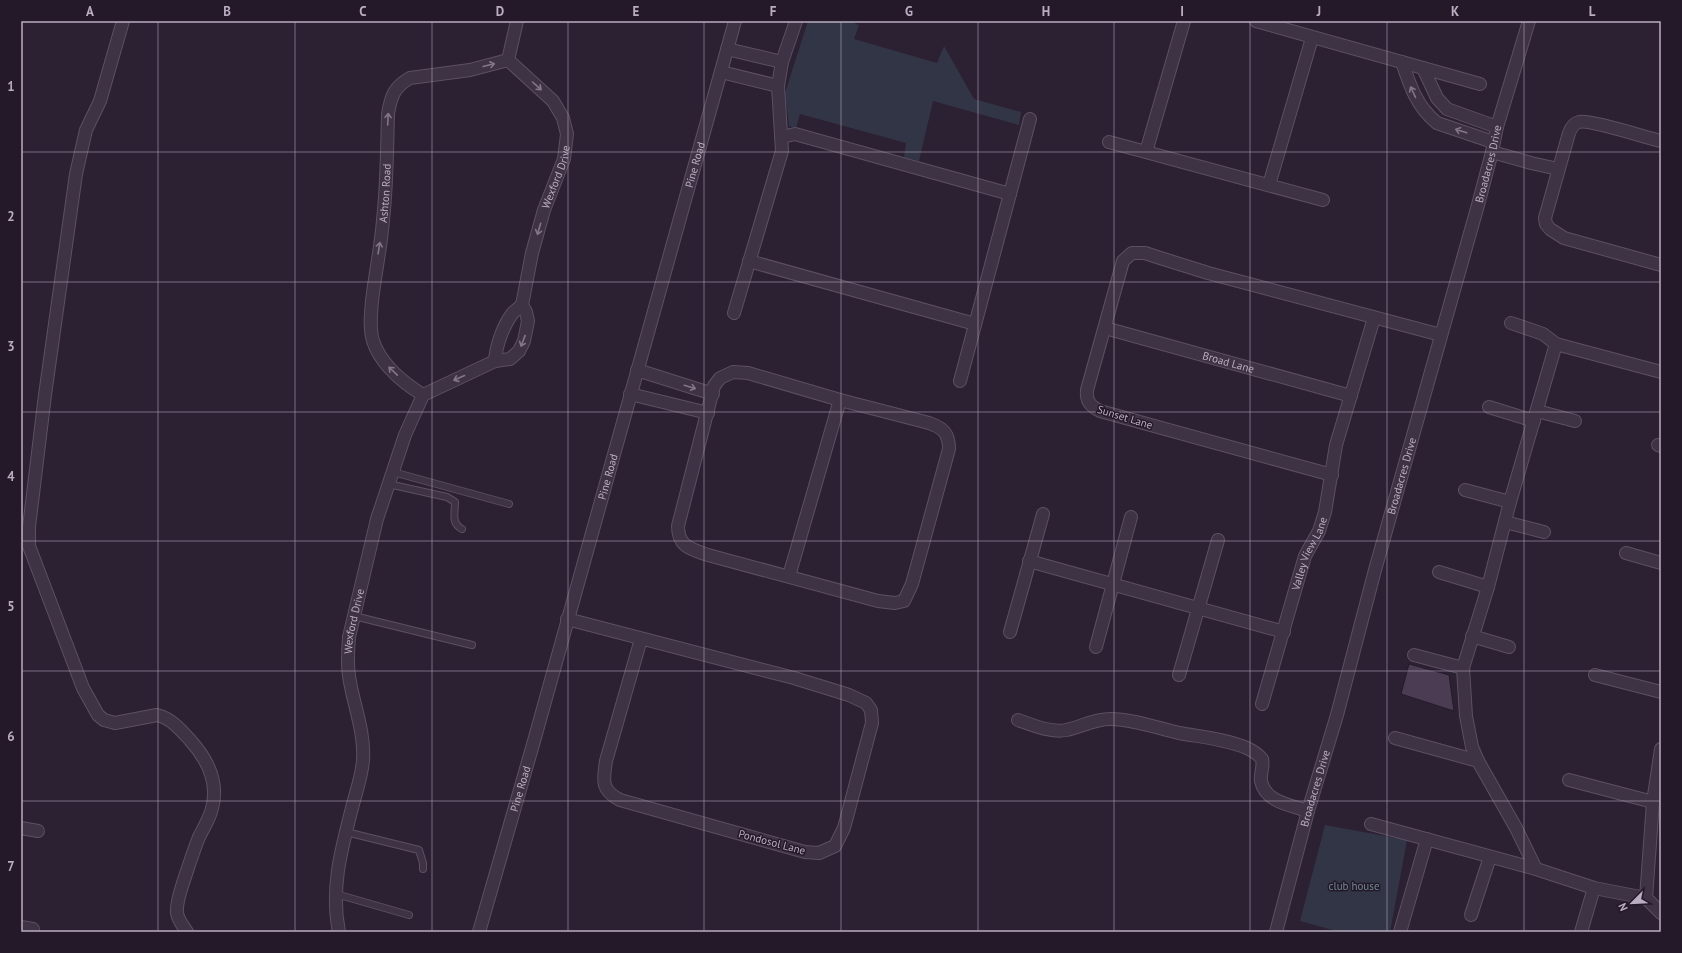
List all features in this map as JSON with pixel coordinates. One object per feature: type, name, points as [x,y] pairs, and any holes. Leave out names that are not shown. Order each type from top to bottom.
[{"type":"street","points":[[123,21],[100,102],[86,130],[76,174],[45,395],[29,527],[29,546],[83,688],[98,715],[104,720],[115,723],[157,715],[163,716],[174,723],[192,742],[213,775],[214,792],[211,812],[199,838],[178,900],[178,918],[187,932]]},
{"type":"street","points":[[508,60],[517,21]]},
{"type":"street","name":"Pine Road","points":[[478,932],[534,741],[735,21]]},
{"type":"street","points":[[734,313],[782,151],[778,86],[782,62],[796,21]]},
{"type":"street","points":[[1146,152],[1184,21]]},
{"type":"street","points":[[1256,21],[1312,38],[1480,84]]},
{"type":"street","name":"Broadacres Drive","points":[[1276,932],[1308,811],[1337,715],[1375,570],[1442,335],[1493,147],[1497,127],[1529,21]]},
{"type":"street","points":[[1269,185],[1312,38]]},
{"type":"street","points":[[727,49],[782,62]]},
{"type":"street","name":"Wexford Drive","points":[[339,932],[335,915],[335,894],[339,856],[362,770],[363,746],[361,726],[349,676],[349,637],[377,519],[408,426],[423,395],[495,361],[510,359],[515,356],[521,346],[528,321],[526,312],[522,305],[532,253],[544,210],[564,158],[567,134],[563,118],[553,101],[508,60]]},
{"type":"street","name":"Ashton Road","points":[[423,395],[409,386],[386,364],[372,340],[370,322],[383,222],[386,185],[388,114],[390,104],[396,88],[402,82],[410,78],[470,70],[508,60]]},
{"type":"street","points":[[1402,62],[1416,100],[1430,118],[1437,123],[1531,163],[1558,169]]},
{"type":"street","points":[[1423,68],[1438,98],[1447,109],[1497,127]]},
{"type":"street","points":[[721,72],[778,86]]},
{"type":"street","points":[[960,381],[1030,119]]},
{"type":"street","points":[[1661,141],[1590,122],[1578,122],[1571,128],[1545,218],[1546,224],[1564,238],[1661,265]]},
{"type":"street","points":[[782,137],[795,134],[1010,194]]},
{"type":"street","points":[[1109,142],[1323,200]]},
{"type":"street","name":"Sunset Lane","points":[[1332,475],[1100,411],[1088,402],[1086,398],[1087,390],[1121,267],[1128,256],[1136,253],[1154,256],[1208,273],[1442,335]]},
{"type":"street","points":[[749,262],[975,324]]},
{"type":"street","points":[[495,361],[496,350],[506,324],[514,312],[522,305]]},
{"type":"street","points":[[1332,475],[1335,451],[1374,318]]},
{"type":"street","points":[[1511,323],[1543,334],[1556,344],[1661,372]]},
{"type":"street","name":"Broad Lane","points":[[1105,328],[1351,396]]},
{"type":"street","points":[[1536,869],[1516,828],[1478,762],[1469,737],[1464,695],[1463,668],[1488,587],[1510,502],[1556,344]]},
{"type":"street","points":[[637,370],[713,394]]},
{"type":"street","points":[[733,372],[741,372],[929,423],[943,429],[948,437],[948,449],[912,584],[904,601],[886,603],[690,549],[684,545],[678,534],[681,514],[713,394],[714,386],[720,378],[733,372]]},
{"type":"street","points":[[630,394],[708,414]]},
{"type":"street","points":[[789,576],[840,400]]},
{"type":"street","points":[[1489,407],[1535,416],[1575,421]]},
{"type":"street","name":"Valley View Lane","points":[[1262,704],[1305,556],[1322,524],[1332,475]]},
{"type":"street","points":[[1465,490],[1510,502]]},
{"type":"street","points":[[1010,632],[1043,514]]},
{"type":"street","points":[[1096,647],[1131,517]]},
{"type":"street","points":[[1506,522],[1544,532]]},
{"type":"street","points":[[1179,676],[1218,540]]},
{"type":"street","points":[[1626,553],[1661,563]]},
{"type":"street","points":[[1029,561],[1284,632]]},
{"type":"street","points":[[1439,572],[1488,587]]},
{"type":"street","name":"Pondosol Lane","points":[[568,619],[800,680],[848,694],[866,703],[871,710],[872,723],[844,828],[835,846],[819,853],[805,852],[620,800],[611,796],[605,786],[605,768],[641,639]]},
{"type":"street","points":[[1472,636],[1509,647]]},
{"type":"street","points":[[1414,655],[1463,668]]},
{"type":"street","points":[[1595,675],[1661,692]]},
{"type":"street","points":[[1018,720],[1036,727],[1066,730],[1100,720],[1123,720],[1212,739],[1246,748],[1255,752],[1262,759],[1261,781],[1263,789],[1270,797],[1308,811]]},
{"type":"street","points":[[1395,738],[1478,762]]},
{"type":"street","points":[[1646,898],[1661,749]]},
{"type":"street","points":[[1569,780],[1656,796]]},
{"type":"street","points":[[1371,824],[1536,869],[1594,888],[1646,898],[1661,913]]},
{"type":"street","points":[[21,828],[38,831]]},
{"type":"street","points":[[1400,932],[1427,839]]},
{"type":"street","points":[[1470,915],[1490,857]]},
{"type":"street","points":[[1581,932],[1594,888]]},
{"type":"street","points":[[21,927],[33,929]]},
{"type":"lane","points":[[392,472],[509,504]]},
{"type":"lane","points":[[388,484],[452,499],[455,502],[456,526],[462,529]]},
{"type":"lane","points":[[354,616],[472,645]]},
{"type":"lane","points":[[346,832],[419,850],[424,863],[423,869]]},
{"type":"lane","points":[[335,894],[409,915]]},
{"type":"green space","points":[[808,21],[849,21],[859,25],[854,39],[937,63],[944,46],[974,99],[1021,112],[1019,125],[933,101],[919,161],[904,157],[906,143],[800,114],[796,128],[789,126],[785,93]]},
{"type":"green space","name":"club house","points":[[1325,825],[1407,840],[1390,932],[1340,932],[1300,921]]},
{"type":"building","points":[[1409,664],[1449,675],[1454,711],[1401,694]]}]
